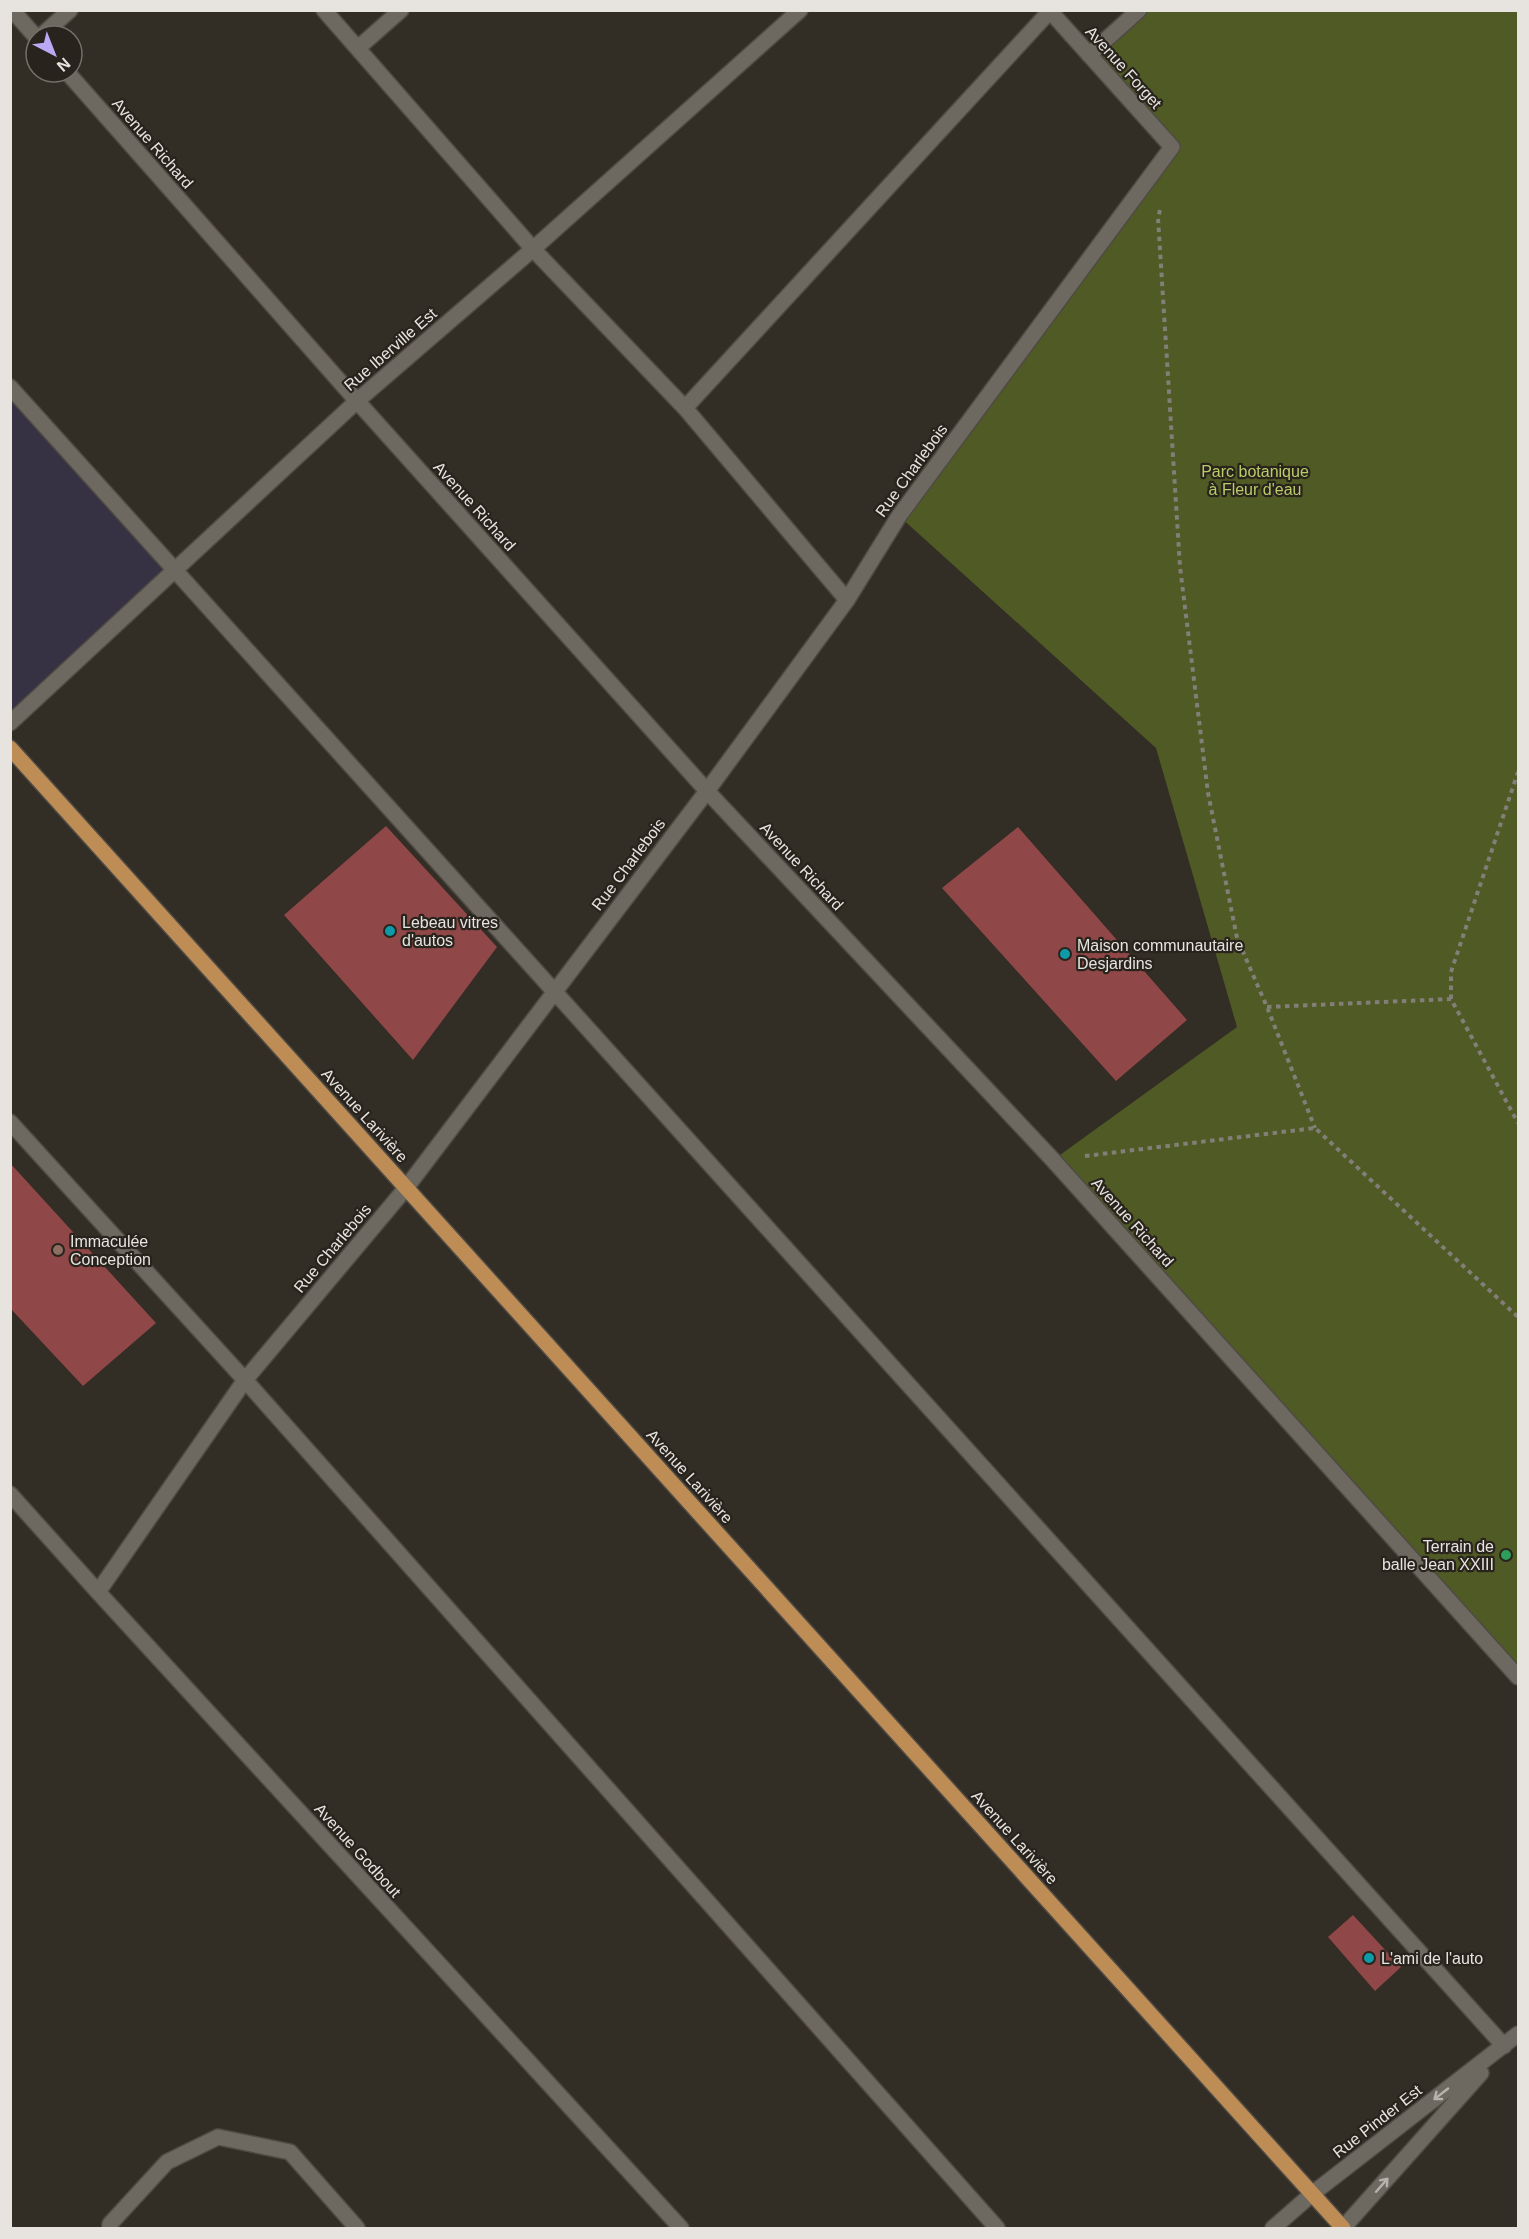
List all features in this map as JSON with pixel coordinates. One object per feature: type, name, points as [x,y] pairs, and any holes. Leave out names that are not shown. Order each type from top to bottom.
[{"type":"main road","name":"Avenue Larivière","points":[[10,748],[1343,2229]]},
{"type":"street","points":[[12,10],[24,24]]},
{"type":"street","points":[[54,24],[70,10]]},
{"type":"street","points":[[324,10],[533,249],[685,408],[847,600]]},
{"type":"street","points":[[358,48],[401,10]]},
{"type":"street","name":"Rue Iberville Est","points":[[10,723],[357,401],[533,249],[800,10]]},
{"type":"street","points":[[1089,55],[1139,10]]},
{"type":"street","points":[[685,408],[1049,11]]},
{"type":"street","name":"Avenue Forget","points":[[1049,11],[1172,147]]},
{"type":"street","name":"Avenue Richard","points":[[78,84],[706,791],[1053,1160],[1518,1677]]},
{"type":"street","name":"Rue Charlebois","points":[[98,1592],[245,1380],[406,1188],[706,791],[847,600],[899,516],[1172,147]]},
{"type":"street","points":[[10,387],[176,568],[1504,2046]]},
{"type":"street","points":[[10,1122],[245,1380],[997,2229]]},
{"type":"street","name":"Avenue Godbout","points":[[10,1494],[681,2229]]},
{"type":"street","name":"Rue Pinder Est","points":[[1274,2229],[1312,2194],[1518,2034]]},
{"type":"street","name":"Rue Pinder Est","points":[[1343,2229],[1504,2046]]},
{"type":"street","points":[[110,2229],[110,2224],[167,2162],[218,2137],[290,2152],[357,2229]]},
{"type":"path","points":[[1160,208],[1158,218],[1180,567],[1208,793],[1237,938],[1315,1128],[1518,1317]]},
{"type":"path","points":[[1518,772],[1451,972],[1451,999],[1518,1123]]},
{"type":"path","points":[[1267,1007],[1451,999]]},
{"type":"path","points":[[1053,1160],[1315,1128]]},
{"type":"shaded area","points":[[11,387],[175,568],[11,723]]},
{"type":"green space","name":"Parc botanique à Fleur d'eau","points":[[1139,11],[1518,11],[1518,1677],[1053,1160],[1237,1027],[1156,748],[899,516],[1172,148],[1089,55]]},
{"type":"building","name":"Lebeau vitres d'autos","points":[[386,826],[497,947],[413,1060],[284,915]]},
{"type":"building","name":"Maison communautaire Desjardins","points":[[1018,827],[1187,1020],[1116,1081],[942,888]]},
{"type":"building","points":[[10,1163],[156,1323],[83,1386],[10,1308]]},
{"type":"building","name":"L'ami de l'auto","points":[[1353,1915],[1401,1967],[1375,1991],[1328,1937]]},
{"type":"place","name":"Lebeau vitres d'autos","points":[[390,931]]},
{"type":"place","name":"Maison communautaire Desjardins","points":[[1065,954]]},
{"type":"place","name":"Immaculée Conception","points":[[58,1250]]},
{"type":"place","name":"Terrain de balle Jean XXIII","points":[[1506,1555]]},
{"type":"place","name":"L'ami de l'auto","points":[[1369,1958]]}]
